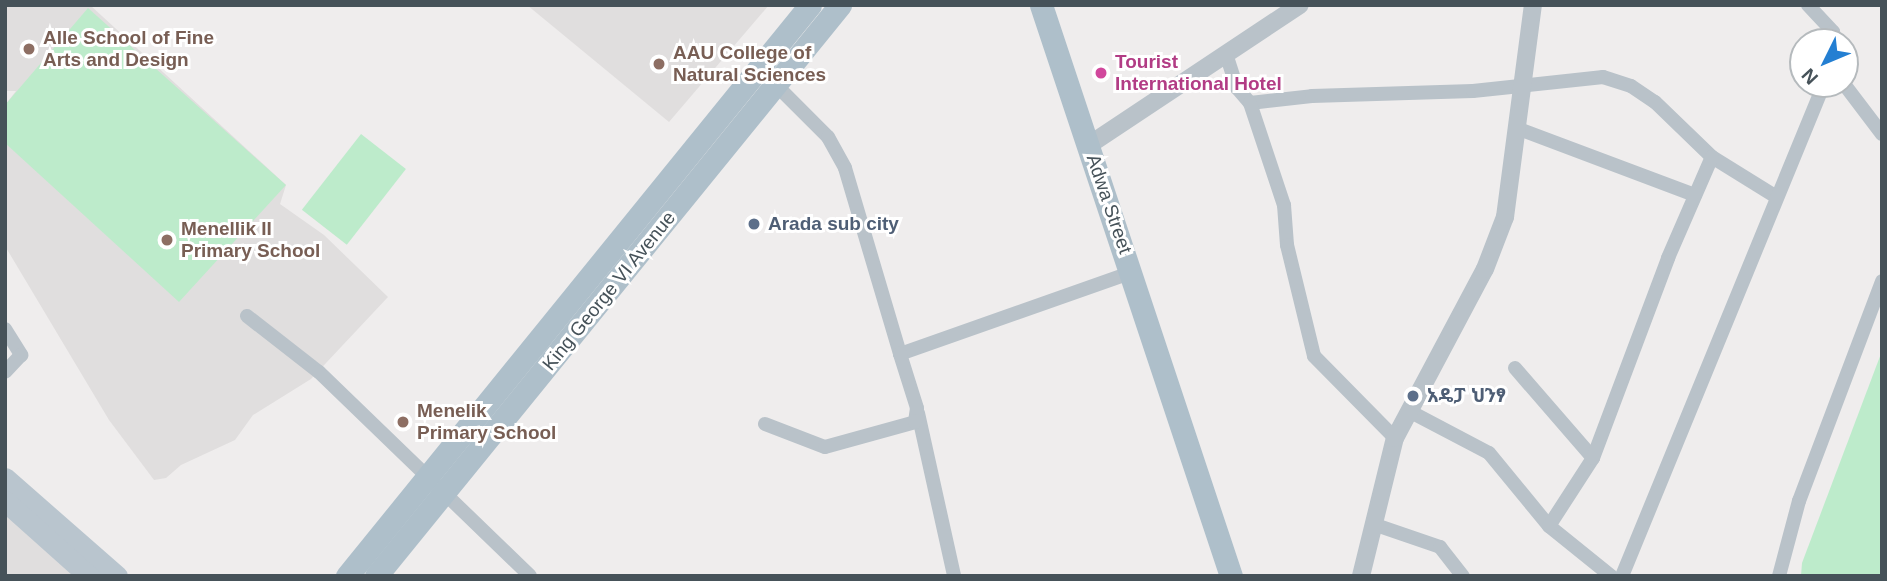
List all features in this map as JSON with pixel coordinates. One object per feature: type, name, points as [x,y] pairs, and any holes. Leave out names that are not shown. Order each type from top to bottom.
[{"type":"main road","name":"King George VI Avenue","points":[[347,576],[810,5]]},
{"type":"main road","name":"King George VI Avenue","points":[[376,576],[840,5]]},
{"type":"main road","name":"Adwa Street","points":[[1041,5],[1133,272],[1173,405],[1231,576]]},
{"type":"main road","points":[[5,478],[117,576]]},
{"type":"main road","points":[[5,501],[89,576]]},
{"type":"street","points":[[1089,145],[1227,57],[1300,5]]},
{"type":"street","points":[[1361,576],[1395,438],[1485,269],[1504,217],[1525,86],[1533,5]]},
{"type":"street","points":[[1808,5],[1829,28]]},
{"type":"street","points":[[1227,57],[1237,88],[1250,103],[1284,205],[1287,245],[1314,356],[1395,438]]},
{"type":"street","points":[[757,70],[777,85],[828,137],[845,168],[917,408],[954,576]]},
{"type":"street","points":[[1250,103],[1312,96],[1525,86],[1603,77],[1631,86],[1655,102],[1712,157],[1775,196]]},
{"type":"street","points":[[1622,576],[1775,196],[1818,98]]},
{"type":"street","points":[[1855,98],[1882,134]]},
{"type":"street","points":[[1519,129],[1695,194]]},
{"type":"street","points":[[1549,526],[1593,458],[1695,194],[1712,157]]},
{"type":"street","points":[[900,354],[1133,272]]},
{"type":"street","points":[[1779,576],[1799,500],[1882,281]]},
{"type":"street","points":[[247,316],[319,372],[425,479],[530,576]]},
{"type":"street","points":[[5,329],[21,355],[5,372]]},
{"type":"street","points":[[1515,368],[1593,458]]},
{"type":"street","points":[[765,424],[825,447],[915,422],[917,408]]},
{"type":"street","points":[[1409,411],[1489,453],[1549,526],[1611,576]]},
{"type":"street","points":[[1373,524],[1440,547],[1463,576]]},
{"type":"shaded area","name":"Menellik II Primary School","points":[[5,5],[90,5],[286,185],[280,204],[324,235],[388,297],[311,379],[253,415],[235,440],[181,465],[166,478],[154,480],[109,420],[5,246],[5,105],[16,91],[5,91]]},
{"type":"shaded area","name":"AAU College of Natural Sciences","points":[[527,5],[769,5],[669,122]]},
{"type":"shaded area","points":[[5,500],[88,576],[5,576]]},
{"type":"green space","points":[[88,8],[286,185],[179,302],[5,143],[5,105]]},
{"type":"green space","points":[[361,134],[406,169],[347,245],[302,210]]},
{"type":"green space","points":[[1882,351],[1882,576],[1801,576],[1802,563]]},
{"type":"place","name":"Alle School of Fine Arts and Design","points":[[29,49]]},
{"type":"place","name":"AAU College of Natural Sciences","points":[[659,64]]},
{"type":"place","name":"Tourist International Hotel","points":[[1101,73]]},
{"type":"place","name":"Arada sub city","points":[[754,224]]},
{"type":"place","name":"Menellik II Primary School","points":[[167,240]]},
{"type":"place","name":"አዴፓ ህንፃ","points":[[1413,396]]},
{"type":"place","name":"Menelik Primary School","points":[[403,422]]}]
